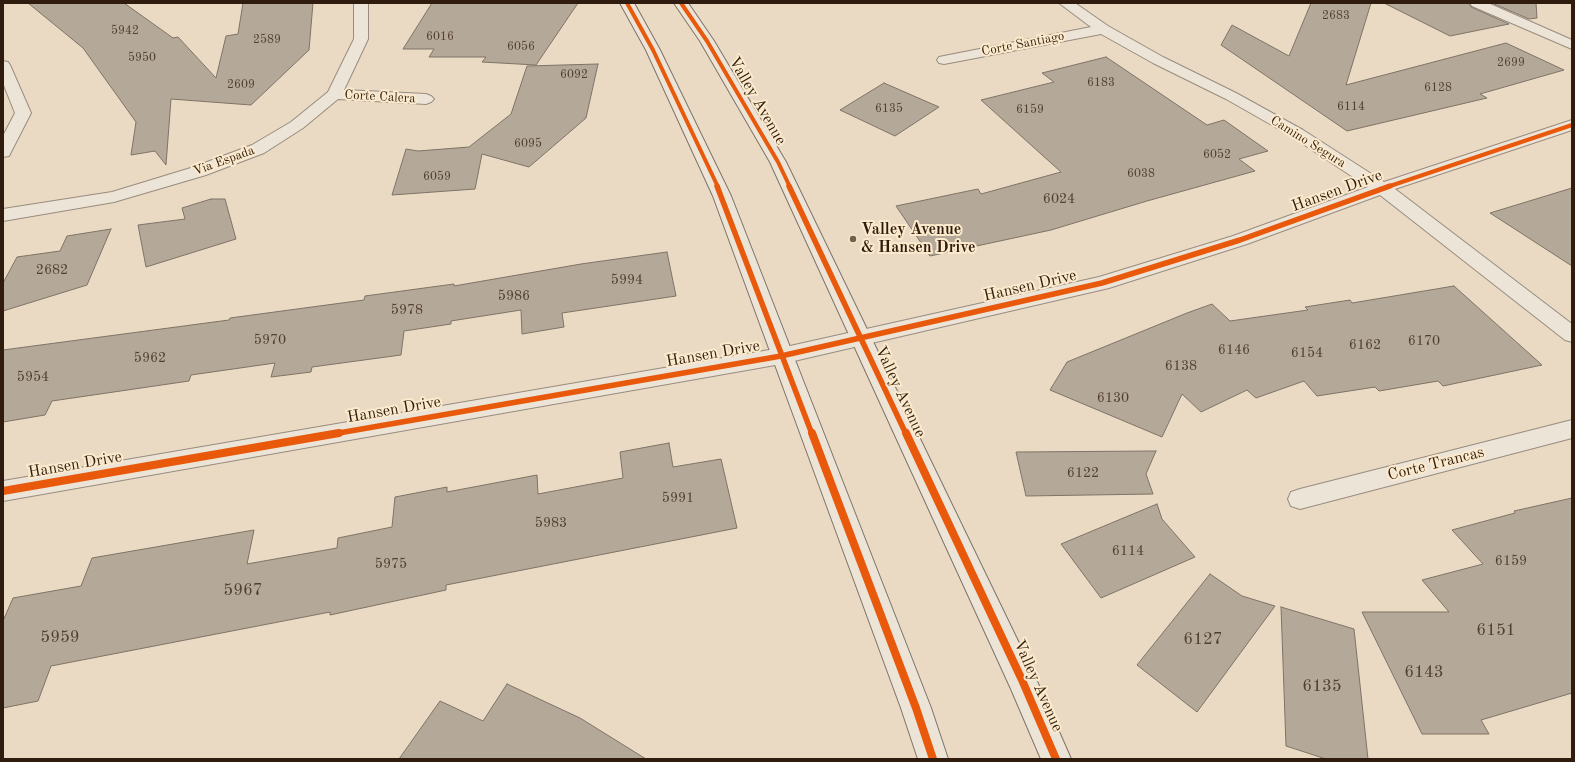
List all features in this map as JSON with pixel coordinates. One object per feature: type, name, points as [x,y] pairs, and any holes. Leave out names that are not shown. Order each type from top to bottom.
[{"type":"street","name":"Via Espada","points":[[3,215],[114,197],[200,171],[258,149],[297,125],[334,94],[361,40],[361,3]]},
{"type":"street","points":[[627,3],[653,50],[722,196],[781,356],[916,708],[933,759]]},
{"type":"street","name":"Valley Avenue","points":[[681,3],[707,41],[778,162],[1022,680],[1056,759]]},
{"type":"street","name":"Camino Segura","points":[[1066,3],[1103,29],[1158,60],[1231,96],[1297,133],[1382,188],[1572,335]]},
{"type":"street","points":[[1477,3],[1572,45]]},
{"type":"street","name":"Corte Santiago","points":[[944,60],[1103,29]]},
{"type":"street","points":[[3,65],[23,113],[3,152]]},
{"type":"street","name":"Corte Calera","points":[[334,94],[426,99]]},
{"type":"street","name":"Hansen Drive","points":[[3,491],[781,356],[1102,283],[1240,240],[1382,188],[1572,125]]},
{"type":"street","name":"Corte Trancas","points":[[1300,499],[1572,429]]},
{"type":"building","points":[[28,3],[124,3],[173,38],[178,37],[216,78],[226,36],[238,34],[243,3],[313,3],[309,50],[251,105],[171,99],[166,165],[155,151],[131,155],[136,122],[83,48]]},
{"type":"building","points":[[432,3],[578,3],[536,65],[482,62],[486,57],[429,57],[434,49],[403,49]]},
{"type":"building","points":[[1311,3],[1371,3],[1346,85],[1506,43],[1564,70],[1480,94],[1487,98],[1347,131],[1221,45],[1232,25],[1289,56]]},
{"type":"building","points":[[1384,3],[1469,3],[1471,7],[1509,24],[1450,36]]},
{"type":"building","points":[[1492,3],[1536,3],[1537,18],[1529,19]]},
{"type":"building","points":[[1106,57],[1207,125],[1224,120],[1268,151],[1239,159],[1255,171],[1051,230],[930,256],[896,206],[978,189],[981,194],[1061,172],[981,100],[1054,82],[1042,73]]},
{"type":"building","points":[[598,64],[586,118],[529,167],[482,154],[475,189],[392,195],[406,149],[418,151],[469,147],[511,114],[527,66]]},
{"type":"building","points":[[884,83],[939,107],[895,136],[840,110]]},
{"type":"building","points":[[1572,188],[1572,266],[1490,213]]},
{"type":"building","points":[[211,199],[225,199],[236,239],[146,267],[138,225],[185,219],[182,208]]},
{"type":"building","points":[[111,229],[87,285],[3,311],[3,283],[17,257],[60,251],[67,236]]},
{"type":"building","points":[[667,252],[676,296],[562,313],[564,327],[522,334],[521,310],[451,321],[451,324],[404,331],[401,355],[312,367],[311,372],[271,377],[275,363],[191,375],[189,381],[52,401],[45,415],[3,422],[3,350],[229,320],[230,318],[364,300],[365,296],[454,284],[454,286],[581,264]]},
{"type":"building","points":[[1454,286],[1542,365],[1443,386],[1438,381],[1379,391],[1375,387],[1317,396],[1304,381],[1256,398],[1247,390],[1201,412],[1182,394],[1162,437],[1050,390],[1067,362],[1212,304],[1230,321],[1308,310],[1305,307],[1350,300],[1352,303]]},
{"type":"building","points":[[669,443],[673,467],[721,459],[737,528],[446,585],[446,590],[330,615],[330,612],[51,666],[38,701],[3,708],[3,621],[13,598],[81,586],[92,558],[254,530],[247,564],[337,548],[338,538],[392,527],[395,497],[447,487],[447,492],[537,475],[538,494],[623,478],[620,452]]},
{"type":"building","points":[[1156,451],[1146,474],[1153,494],[1026,496],[1016,452]]},
{"type":"building","points":[[1572,498],[1572,693],[1481,720],[1489,734],[1422,734],[1362,612],[1449,612],[1422,580],[1483,564],[1452,530],[1515,513],[1514,511]]},
{"type":"building","points":[[1157,504],[1162,519],[1195,557],[1101,598],[1061,544]]},
{"type":"building","points":[[1210,574],[1242,596],[1275,606],[1197,712],[1137,665]]},
{"type":"building","points":[[1281,607],[1354,629],[1368,759],[1326,759],[1286,746]]},
{"type":"building","points":[[507,684],[580,718],[646,759],[399,759],[440,701],[483,721]]},
{"type":"cycle path","points":[[627,3],[653,50],[722,196],[916,708],[933,759]]},
{"type":"cycle path","points":[[681,3],[707,41],[778,162],[1022,680],[1056,759]]},
{"type":"cycle path","points":[[3,491],[781,356],[1102,283],[1240,240],[1382,188],[1572,125]]},
{"type":"place","name":"Valley Avenue & Hansen Drive","points":[[853,239]]}]
